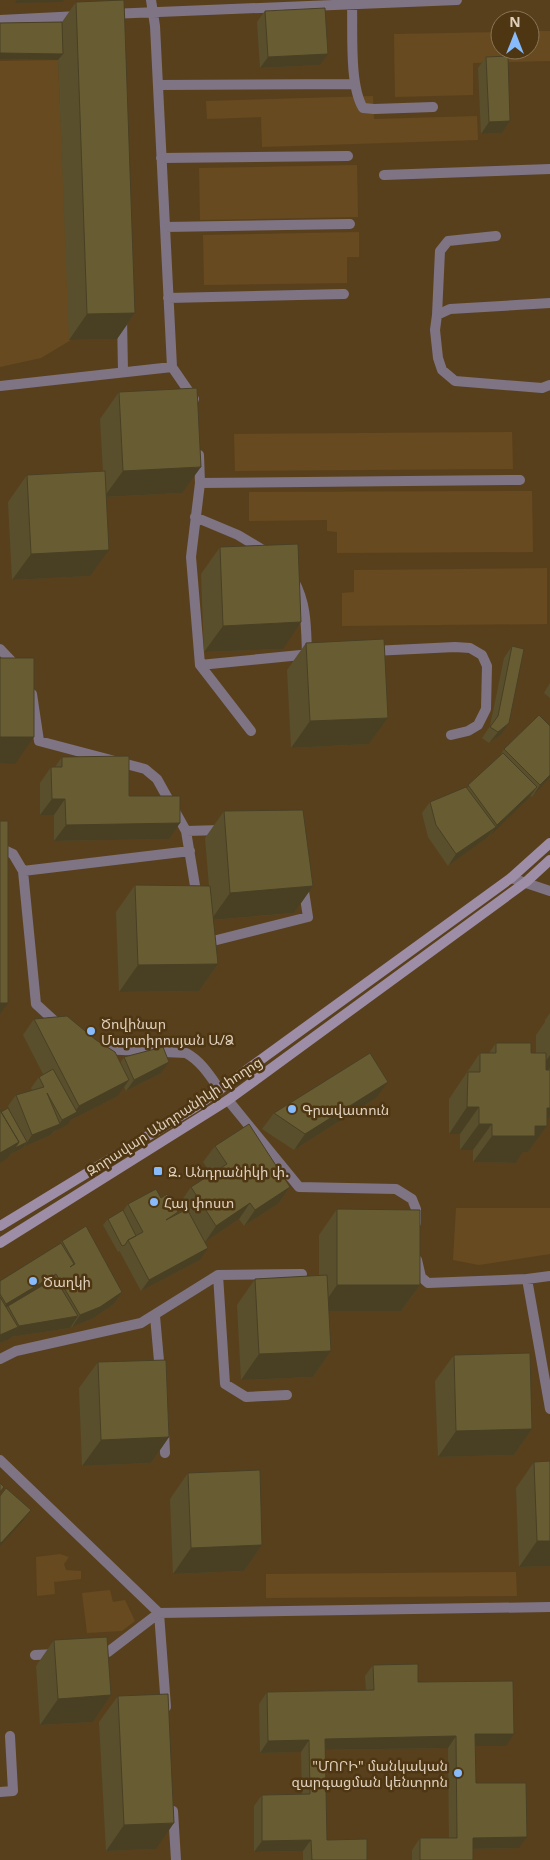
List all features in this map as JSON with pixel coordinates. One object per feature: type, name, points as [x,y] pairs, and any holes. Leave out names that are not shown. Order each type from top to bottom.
[{"type":"main road","name":"Զորավար Անդրանիկի փողոց","points":[[0,1226],[197,1106],[220,1090],[511,878],[550,843]]},
{"type":"main road","name":"Զորավար Անդրանիկի փողոց","points":[[0,1243],[228,1100],[526,882],[550,860]]},
{"type":"street","points":[[151,0],[154,11],[172,367],[196,402],[197,411]]},
{"type":"street","points":[[0,20],[92,15],[114,19],[154,11],[301,3],[457,0]]},
{"type":"street","points":[[352,3],[355,84],[359,101],[363,108],[374,110],[433,107]]},
{"type":"street","points":[[158,85],[355,84]]},
{"type":"street","points":[[162,158],[348,156]]},
{"type":"street","points":[[384,176],[550,169]]},
{"type":"street","points":[[165,227],[350,224]]},
{"type":"street","points":[[496,236],[448,241],[440,251],[436,330],[438,358],[442,370],[455,381],[542,388],[550,385]]},
{"type":"street","points":[[168,298],[344,294]]},
{"type":"street","points":[[121,302],[123,372]]},
{"type":"street","points":[[437,315],[450,309],[550,303]]},
{"type":"street","points":[[0,386],[172,367]]},
{"type":"street","points":[[199,447],[200,483],[191,557],[200,665],[251,731]]},
{"type":"street","points":[[200,483],[520,480]]},
{"type":"street","points":[[195,517],[238,535],[279,561]]},
{"type":"street","points":[[200,665],[312,654],[301,595],[290,574]]},
{"type":"street","points":[[366,651],[455,647],[470,648],[482,655],[487,666],[486,709],[478,725],[468,731],[451,735]]},
{"type":"street","points":[[0,649],[27,677],[39,741],[145,769],[157,779],[186,831],[199,906]]},
{"type":"street","points":[[186,831],[234,829]]},
{"type":"street","points":[[0,848],[13,854],[23,871],[36,1004],[66,1031]]},
{"type":"street","points":[[23,871],[190,851]]},
{"type":"street","points":[[204,934],[205,943],[308,917],[300,872]]},
{"type":"street","points":[[511,878],[550,891]]},
{"type":"street","points":[[92,1048],[186,1053],[194,1057],[201,1064],[220,1090]]},
{"type":"street","points":[[228,1100],[299,1187],[396,1189],[412,1199],[416,1209],[419,1271],[421,1277],[428,1283],[527,1280],[550,1276]]},
{"type":"street","points":[[0,1359],[16,1351],[141,1323],[218,1275],[302,1274]]},
{"type":"street","points":[[218,1275],[225,1384],[246,1397],[287,1395]]},
{"type":"street","points":[[527,1280],[550,1409]]},
{"type":"street","points":[[155,1316],[160,1384]]},
{"type":"street","points":[[163,1424],[166,1453]]},
{"type":"street","points":[[0,1460],[159,1613],[167,1722]]},
{"type":"street","points":[[90,1652],[108,1652],[159,1613],[550,1607]]},
{"type":"street","points":[[35,1656],[72,1654]]},
{"type":"street","points":[[0,1792],[13,1791],[10,1736]]},
{"type":"street","points":[[172,1801],[176,1860]]},
{"type":"shaded area","points":[[540,31],[550,31],[550,61],[473,63],[473,95],[395,97],[394,34],[490,32],[490,60],[540,60]]},
{"type":"shaded area","points":[[58,60],[71,340],[41,358],[0,367],[0,61]]},
{"type":"shaded area","points":[[373,96],[374,119],[477,116],[478,140],[262,147],[261,117],[207,119],[206,101]]},
{"type":"shaded area","points":[[357,165],[358,217],[200,220],[199,168]]},
{"type":"shaded area","points":[[359,232],[359,257],[347,257],[347,283],[204,285],[203,235]]},
{"type":"shaded area","points":[[512,432],[513,469],[235,471],[234,434]]},
{"type":"shaded area","points":[[532,491],[533,552],[337,553],[337,532],[327,531],[327,520],[249,521],[249,492]]},
{"type":"shaded area","points":[[547,568],[547,624],[342,626],[342,593],[354,592],[354,570]]},
{"type":"shaded area","points":[[456,1208],[550,1208],[550,1254],[479,1265],[453,1260]]},
{"type":"shaded area","points":[[60,1554],[69,1557],[64,1564],[66,1570],[81,1571],[81,1579],[54,1582],[55,1594],[37,1596],[36,1557]]},
{"type":"shaded area","points":[[516,1572],[517,1596],[266,1598],[266,1574]]},
{"type":"shaded area","points":[[110,1590],[113,1602],[125,1600],[135,1621],[122,1631],[87,1633],[82,1593]]},
{"type":"building","points":[[124,0],[135,313],[87,314],[76,2]]},
{"type":"building","points":[[325,8],[328,54],[268,57],[265,11]]},
{"type":"building","points":[[62,22],[63,54],[0,53],[0,23]]},
{"type":"building","points":[[486,57],[490,57],[490,60],[508,60],[510,121],[489,122]]},
{"type":"building","points":[[197,388],[201,467],[123,471],[119,392]]},
{"type":"building","points":[[105,471],[109,550],[31,554],[27,475]]},
{"type":"building","points":[[298,544],[301,622],[223,626],[220,547]]},
{"type":"building","points":[[384,639],[388,718],[310,721],[306,643]]},
{"type":"building","points":[[512,646],[524,649],[509,723],[498,732],[490,727],[498,716]]},
{"type":"building","points":[[0,658],[34,658],[34,737],[0,737]]},
{"type":"building","points":[[539,715],[550,726],[550,775],[540,785],[504,749]]},
{"type":"building","points":[[503,753],[537,787],[497,825],[468,785]]},
{"type":"building","points":[[129,756],[129,796],[180,796],[180,823],[66,825],[65,799],[52,799],[51,767],[62,767],[62,757]]},
{"type":"building","points":[[466,787],[496,827],[456,854],[436,825],[430,802]]},
{"type":"building","points":[[303,810],[313,886],[230,893],[224,811]]},
{"type":"building","points":[[0,821],[8,821],[8,1003],[0,1003]]},
{"type":"building","points":[[135,885],[210,886],[218,964],[138,965]]},
{"type":"building","points":[[67,1016],[96,1040],[115,1052],[129,1080],[79,1106],[34,1019]]},
{"type":"building","points":[[496,1043],[531,1043],[531,1053],[546,1053],[546,1070],[550,1070],[550,1108],[547,1108],[547,1126],[535,1126],[535,1136],[492,1136],[492,1124],[479,1124],[479,1107],[467,1107],[468,1072],[480,1072],[480,1053],[496,1053]]},
{"type":"building","points":[[163,1047],[169,1062],[134,1080],[124,1057]]},
{"type":"building","points":[[370,1053],[388,1082],[305,1134],[274,1113]]},
{"type":"building","points":[[53,1069],[77,1112],[62,1120],[47,1093],[60,1124],[32,1135],[16,1095],[44,1087],[39,1077]]},
{"type":"building","points":[[8,1108],[27,1142],[15,1148],[19,1142],[1,1112]]},
{"type":"building","points":[[0,1110],[19,1142],[0,1153]]},
{"type":"building","points":[[249,1124],[290,1187],[255,1210],[250,1203],[216,1226],[191,1187],[227,1164],[215,1146]]},
{"type":"building","points":[[156,1189],[161,1198],[167,1194],[178,1212],[166,1220],[187,1209],[208,1248],[149,1280],[128,1240],[143,1232],[128,1204]]},
{"type":"building","points":[[337,1209],[420,1210],[420,1285],[337,1285]]},
{"type":"building","points":[[123,1210],[136,1236],[122,1246],[108,1219]]},
{"type":"building","points":[[86,1226],[122,1292],[100,1307],[80,1315],[56,1274],[6,1304],[0,1294],[0,1281],[61,1243],[74,1264],[70,1267],[75,1264],[62,1241]]},
{"type":"building","points":[[327,1275],[331,1351],[259,1354],[255,1279]]},
{"type":"building","points":[[55,1278],[78,1316],[19,1326],[8,1306]]},
{"type":"building","points":[[0,1297],[18,1327],[0,1335]]},
{"type":"building","points":[[530,1353],[532,1429],[456,1431],[454,1355]]},
{"type":"building","points":[[166,1360],[169,1437],[101,1440],[98,1362]]},
{"type":"building","points":[[550,1461],[550,1541],[537,1541],[534,1462]]},
{"type":"building","points":[[260,1470],[262,1545],[191,1548],[188,1473]]},
{"type":"building","points":[[0,1483],[4,1487],[0,1492]]},
{"type":"building","points":[[6,1488],[31,1510],[1,1543],[0,1496]]},
{"type":"building","points":[[107,1637],[111,1695],[58,1699],[54,1640]]},
{"type":"building","name":"\"ՄՈՐԻ\" մանկական զարգացման կենտրոն","points":[[418,1664],[418,1682],[513,1681],[514,1734],[475,1734],[476,1783],[526,1783],[527,1837],[473,1838],[473,1860],[420,1860],[420,1838],[457,1838],[456,1736],[325,1739],[327,1840],[367,1839],[367,1860],[312,1860],[311,1840],[262,1841],[262,1795],[310,1794],[309,1740],[268,1741],[267,1692],[374,1690],[373,1665]]},
{"type":"building","points":[[168,1694],[174,1823],[124,1825],[118,1696]]},
{"type":"place","name":"Ծովինար Մարտիրոսյան Ա/Ձ","points":[[91,1031]]},
{"type":"place","name":"Գրավատուն","points":[[292,1109]]},
{"type":"place","name":"Զ. Անդրանիկի փ.","points":[[158,1171]]},
{"type":"place","name":"Հայ փոստ","points":[[154,1202]]},
{"type":"place","name":"Ծաղկի","points":[[33,1281]]},
{"type":"place","name":"\"ՄՈՐԻ\" մանկական զարգացման կենտրոն","points":[[458,1773]]}]
